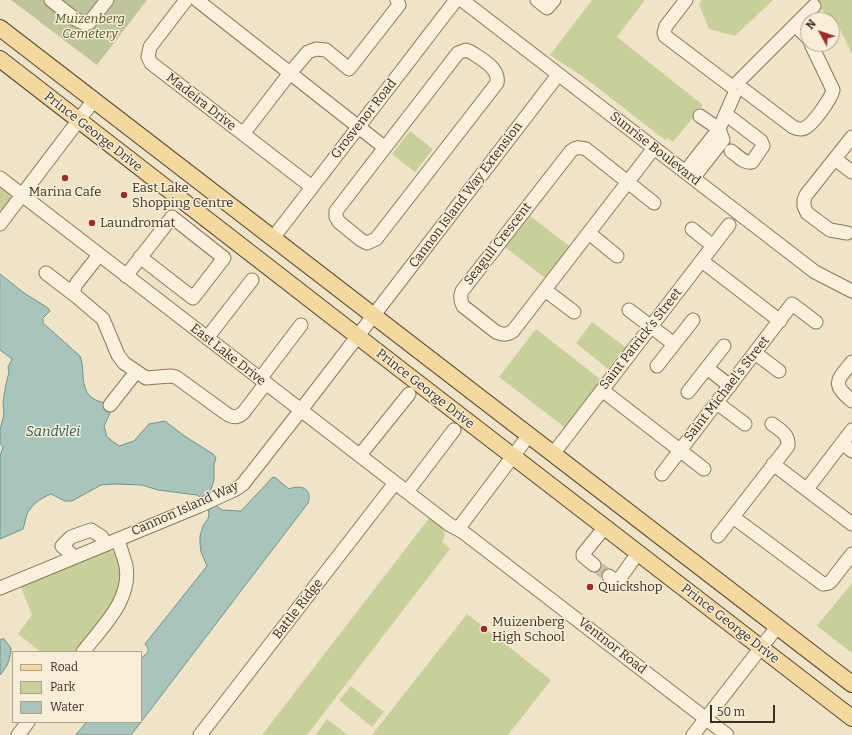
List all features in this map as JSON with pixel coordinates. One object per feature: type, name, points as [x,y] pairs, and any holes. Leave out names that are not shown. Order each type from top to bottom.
[{"type":"main road","name":"Prince George Drive","points":[[0,28],[852,684]]},
{"type":"main road","name":"Prince George Drive","points":[[0,59],[852,718]]},
{"type":"street","points":[[51,0],[75,19],[85,24],[89,23],[107,0]]},
{"type":"street","name":"Madeira Drive","points":[[186,0],[150,47],[148,54],[151,63],[312,187]]},
{"type":"street","points":[[197,0],[384,147]]},
{"type":"street","points":[[243,134],[308,52],[316,49],[326,50],[349,69],[399,5],[397,0]]},
{"type":"street","name":"Grosvenor Road","points":[[273,238],[456,0]]},
{"type":"street","name":"Sunrise Boulevard","points":[[462,0],[815,272],[852,291]]},
{"type":"street","points":[[537,0],[548,8],[554,0]]},
{"type":"street","points":[[686,0],[666,26],[664,33],[665,36],[737,89],[798,130],[810,125],[830,98],[833,90],[815,52]]},
{"type":"street","points":[[719,130],[737,89],[814,6]]},
{"type":"street","points":[[795,25],[800,30]]},
{"type":"street","points":[[466,50],[471,52],[496,72],[498,79],[497,83],[376,239],[370,242],[364,242],[339,222],[336,214],[338,208],[384,147],[460,51],[466,50]]},
{"type":"street","name":"Cannon Island Way Extension","points":[[358,337],[558,75]]},
{"type":"street","points":[[1,219],[22,196],[94,100]]},
{"type":"street","points":[[727,114],[761,141],[763,146],[752,162],[749,163],[744,161],[731,150]]},
{"type":"street","points":[[689,175],[723,140],[719,130],[700,116]]},
{"type":"street","points":[[847,234],[830,230],[807,213],[804,206],[804,200],[806,195],[852,137]]},
{"type":"street","name":"Seagull Crescent","points":[[654,148],[637,171],[628,182],[513,331],[507,335],[496,332],[463,306],[460,295],[462,290],[571,151],[575,148],[580,147],[586,149],[628,182],[654,203]]},
{"type":"street","points":[[835,159],[852,172]]},
{"type":"street","name":"East Lake Drive","points":[[0,178],[22,196],[106,256],[126,276],[450,525],[458,529]]},
{"type":"street","points":[[126,276],[140,257],[172,217],[224,258],[193,298],[140,257]]},
{"type":"street","name":"Saint Patrick's Street","points":[[553,454],[729,225]]},
{"type":"street","points":[[692,229],[714,246]]},
{"type":"street","points":[[589,233],[618,256]]},
{"type":"street","points":[[76,296],[74,287],[106,256]]},
{"type":"street","points":[[702,261],[780,321]]},
{"type":"street","points":[[46,273],[103,318],[120,358],[136,372],[150,378],[170,376],[176,377],[224,412],[236,417],[243,413],[263,381],[302,325]]},
{"type":"street","points":[[207,338],[252,280]]},
{"type":"street","points":[[545,290],[574,312]]},
{"type":"street","name":"Saint Michael's Street","points":[[662,474],[792,304],[816,322]]},
{"type":"street","points":[[629,310],[674,344]]},
{"type":"street","points":[[657,366],[693,320]]},
{"type":"street","name":"Cannon Island Way","points":[[0,588],[236,490],[249,478],[358,337]]},
{"type":"street","points":[[688,392],[724,346]]},
{"type":"street","points":[[755,353],[779,370]]},
{"type":"street","points":[[852,362],[838,383],[839,389],[852,401]]},
{"type":"street","points":[[707,368],[730,386]]},
{"type":"street","points":[[110,405],[136,372]]},
{"type":"street","points":[[602,390],[704,469]]},
{"type":"street","points":[[360,456],[409,394]]},
{"type":"street","points":[[717,403],[745,424]]},
{"type":"street","points":[[718,536],[788,446],[787,436],[772,424]]},
{"type":"street","points":[[407,492],[454,430]]},
{"type":"street","points":[[807,489],[847,447],[852,430]]},
{"type":"street","points":[[458,529],[529,435]]},
{"type":"street","points":[[773,464],[852,524]]},
{"type":"street","name":"Battle Ridge","points":[[200,735],[395,483]]},
{"type":"street","points":[[733,517],[823,584],[829,583],[832,580],[852,554]]},
{"type":"street","points":[[594,565],[583,555],[605,527]]},
{"type":"street","name":"Ventnor Road","points":[[458,529],[727,735]]},
{"type":"street","points":[[71,558],[70,553],[62,546],[71,537],[91,530],[102,537],[105,544]]},
{"type":"street","points":[[84,651],[113,613],[124,592],[126,566],[118,539]]},
{"type":"street","points":[[609,576],[616,582],[619,580],[638,553]]},
{"type":"street","points":[[693,735],[777,626]]},
{"type":"street","points":[[18,735],[27,723]]},
{"type":"green space","name":"Muizenberg Cemetery","points":[[11,0],[147,0],[97,65]]},
{"type":"green space","points":[[592,0],[645,0],[617,37],[703,105],[673,142],[668,138],[665,140],[585,78],[550,55]]},
{"type":"green space","points":[[702,0],[773,0],[735,36],[709,29],[699,4]]},
{"type":"green space","points":[[811,0],[852,0],[852,54],[840,29],[840,12],[824,12]]},
{"type":"green space","points":[[410,131],[433,149],[415,172],[392,154]]},
{"type":"green space","points":[[0,185],[7,191],[10,197],[9,203],[3,211],[0,209]]},
{"type":"green space","points":[[526,213],[572,248],[548,280],[502,245]]},
{"type":"green space","points":[[592,322],[628,349],[624,354],[621,352],[608,369],[576,343]]},
{"type":"green space","points":[[536,329],[604,382],[567,429],[499,377]]},
{"type":"green space","points":[[430,517],[437,522],[444,531],[445,534],[442,542],[450,549],[307,735],[262,735]]},
{"type":"green space","points":[[108,550],[117,556],[121,575],[115,599],[78,651],[40,651],[18,634],[32,615],[20,585]]},
{"type":"green space","points":[[852,583],[852,653],[817,626]]},
{"type":"green space","points":[[467,614],[551,680],[508,735],[372,735]]},
{"type":"green space","points":[[351,686],[384,712],[372,727],[339,700]]},
{"type":"green space","points":[[327,719],[348,735],[317,735],[316,734]]},
{"type":"water","name":"Sandvlei","points":[[0,274],[24,293],[48,308],[50,311],[43,318],[43,323],[80,356],[84,383],[87,392],[95,400],[113,407],[104,426],[107,437],[119,446],[134,441],[149,424],[165,421],[183,435],[213,454],[216,458],[214,464],[214,480],[211,490],[212,497],[216,505],[222,510],[241,511],[273,477],[289,489],[298,487],[302,488],[309,494],[308,503],[142,721],[142,658],[148,652],[148,648],[145,644],[207,566],[201,552],[200,536],[203,526],[208,519],[208,509],[204,501],[197,495],[158,490],[142,485],[101,485],[72,501],[65,501],[51,494],[44,497],[34,504],[29,510],[23,529],[0,539],[0,456],[3,447],[0,443],[0,430],[4,414],[3,402],[9,372],[8,367],[12,359],[0,350]]},
{"type":"water","points":[[4,639],[11,648],[11,652],[7,666],[0,675],[0,640]]},
{"type":"water","points":[[86,723],[140,723],[131,735],[76,735]]},
{"type":"tunnel","points":[[594,565],[609,576]]},
{"type":"place","name":"Marina Cafe","points":[[65,178]]},
{"type":"place","name":"East Lake Shopping Centre","points":[[124,195]]},
{"type":"place","name":"Laundromat","points":[[92,223]]},
{"type":"place","name":"Quickshop","points":[[590,587]]},
{"type":"place","name":"Muizenberg High School","points":[[484,629]]}]
